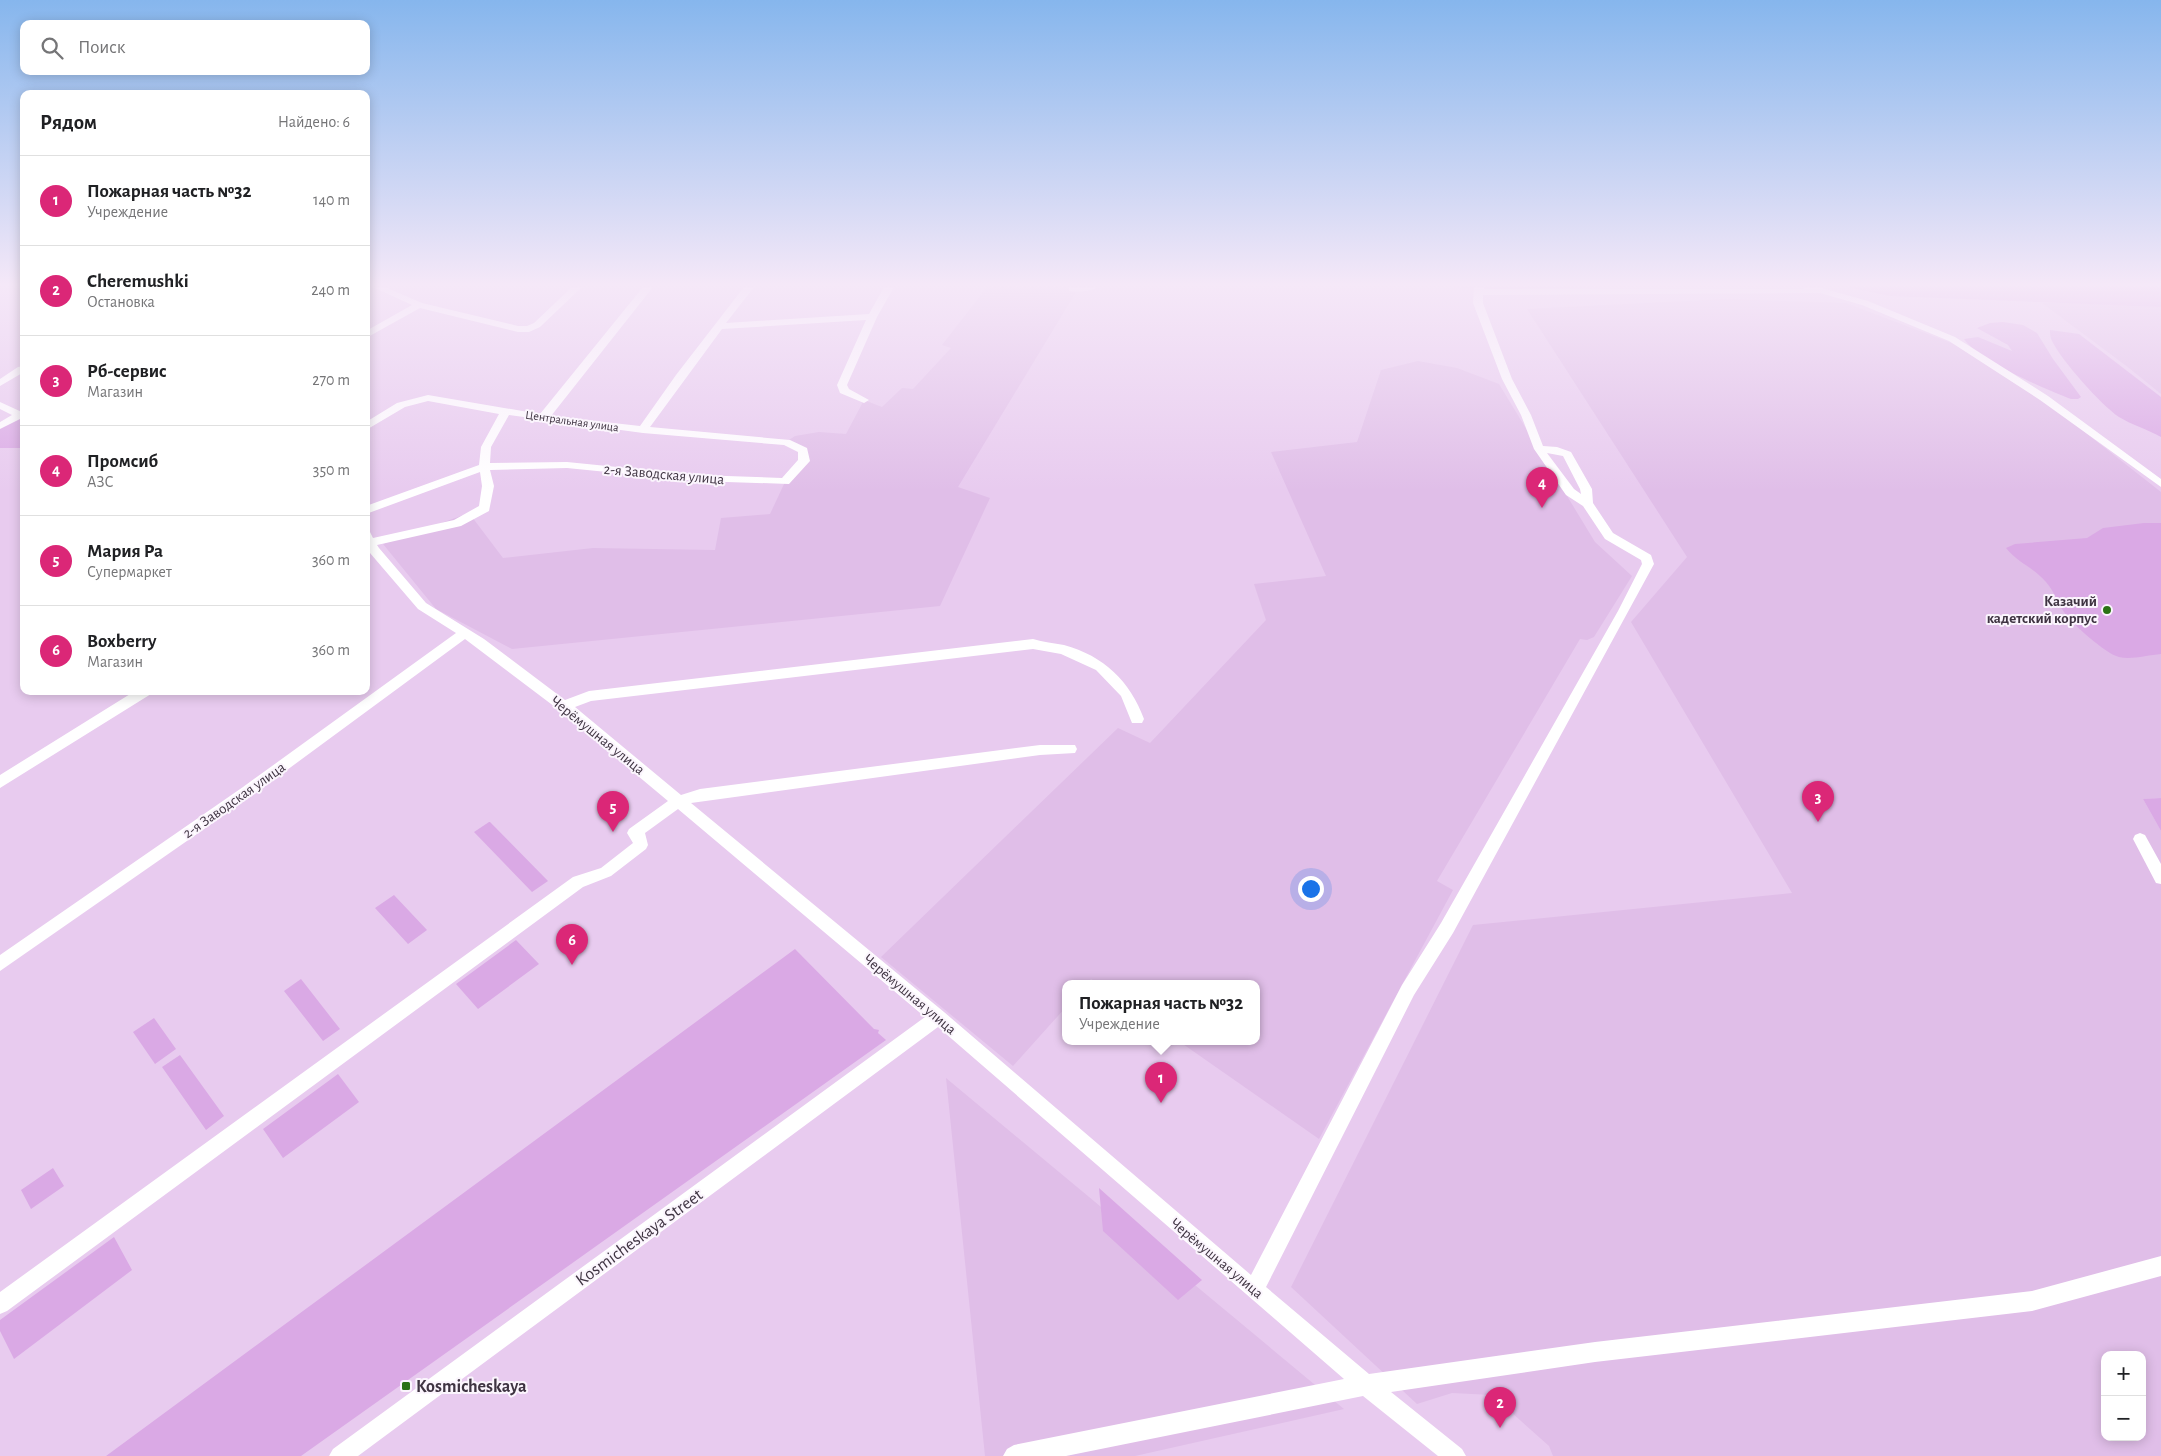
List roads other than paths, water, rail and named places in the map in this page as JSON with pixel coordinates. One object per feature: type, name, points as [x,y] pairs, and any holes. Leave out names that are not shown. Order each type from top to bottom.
[{"type":"street","points":[[543,418],[570,390],[594,355]]},
{"type":"street","points":[[643,430],[699,355]]},
{"type":"street","points":[[855,355],[842,385],[844,391],[864,400]]},
{"type":"street","points":[[1254,1290],[1408,990],[1452,920],[1624,611],[1648,564],[1647,558],[1609,536],[1587,503],[1586,489],[1566,454],[1557,450],[1539,449],[1526,415],[1498,355]]},
{"type":"street","points":[[1977,355],[2044,398],[2161,484]]},
{"type":"street","points":[[0,374],[20,370]]},
{"type":"street","points":[[0,383],[20,371]]},
{"type":"street","name":"Центральная улица","points":[[370,424],[401,405],[428,398],[543,418],[643,430],[786,442]]},
{"type":"street","points":[[0,405],[20,415],[0,426]]},
{"type":"street","points":[[370,546],[388,537],[457,522],[485,508],[488,486],[484,467],[486,446],[506,411]]},
{"type":"street","name":"2-я Заводская улица","points":[[484,467],[568,465],[697,478],[785,482],[804,461],[802,450],[786,442]]},
{"type":"street","points":[[370,509],[484,467]]},
{"type":"street","name":"Черёмушная улица","points":[[370,547],[422,606],[465,633],[564,706],[938,1017],[1366,1385],[1455,1456]]},
{"type":"street","name":"2-я Заводская улица","points":[[0,964],[248,791],[465,633]]},
{"type":"street","points":[[564,706],[589,696],[1033,644],[1044,648],[1062,649],[1108,671],[1131,700],[1136,719]]},
{"type":"street","points":[[0,782],[140,695]]},
{"type":"street","points":[[0,1304],[578,882],[606,872],[638,848],[641,842],[634,833],[678,801],[700,795],[1040,750],[1070,749]]},
{"type":"street","points":[[2140,839],[2161,878]]},
{"type":"street","name":"Kosmicheskaya Street","points":[[340,1456],[938,1017]]},
{"type":"street","points":[[1014,1456],[1366,1385],[1596,1352],[2032,1301],[2161,1266]]},
{"type":"place","name":"Промсиб","points":[[1542,508]]},
{"type":"place","name":"Казачий кадетский корпус","points":[[2107,610]]},
{"type":"place","name":"Рб-сервис","points":[[1818,822]]},
{"type":"place","name":"Мария Ра","points":[[613,832]]},
{"type":"place","name":"Boxberry","points":[[572,965]]},
{"type":"place","name":"Пожарная часть №32","points":[[1161,1103]]},
{"type":"place","name":"Kosmicheskaya","points":[[406,1386]]},
{"type":"place","name":"Cheremushki","points":[[1500,1428]]}]
